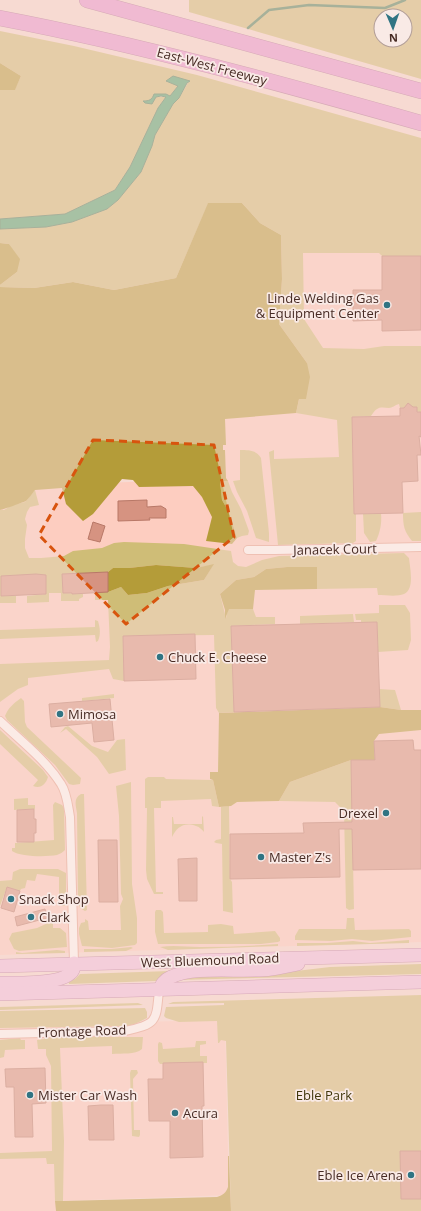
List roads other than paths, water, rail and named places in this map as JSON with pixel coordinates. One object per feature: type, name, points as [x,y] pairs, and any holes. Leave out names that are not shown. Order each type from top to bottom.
[{"type":"highway","points":[[87,0],[421,91]]},
{"type":"highway","name":"East-West Freeway","points":[[0,18],[108,40],[171,55],[421,123]]},
{"type":"main road","name":"West Bluemound Road","points":[[0,966],[421,955]]},
{"type":"main road","points":[[159,990],[163,982],[170,977],[194,971],[271,969],[329,958]]},
{"type":"main road","points":[[0,983],[39,982],[58,979],[70,973],[73,970],[74,964]]},
{"type":"main road","points":[[0,994],[421,982]]},
{"type":"street","name":"Janacek Court","points":[[248,550],[421,547]]},
{"type":"street","points":[[0,721],[46,764],[62,784],[66,795],[70,817],[72,935],[74,964]]},
{"type":"street","name":"Frontage Road","points":[[0,1034],[125,1031],[139,1028],[149,1024],[155,1019],[159,990]]},
{"type":"waterway","points":[[248,28],[269,10],[309,5],[385,8],[405,0]]},
{"type":"place","name":"Linde Welding Gas & Equipment Center","points":[[387,305]]},
{"type":"place","name":"Chuck E. Cheese","points":[[160,657]]},
{"type":"place","name":"Mimosa","points":[[60,714]]},
{"type":"place","name":"Drexel","points":[[386,813]]},
{"type":"place","name":"Master Z's","points":[[261,857]]},
{"type":"place","name":"Snack Shop","points":[[11,899]]},
{"type":"place","name":"Clark","points":[[31,917]]},
{"type":"place","name":"Mister Car Wash","points":[[30,1095]]},
{"type":"place","name":"Acura","points":[[175,1113]]},
{"type":"place","name":"Eble Ice Arena","points":[[411,1175]]},
{"type":"park label","name":"Eble Park","points":[[324,1095]]}]
